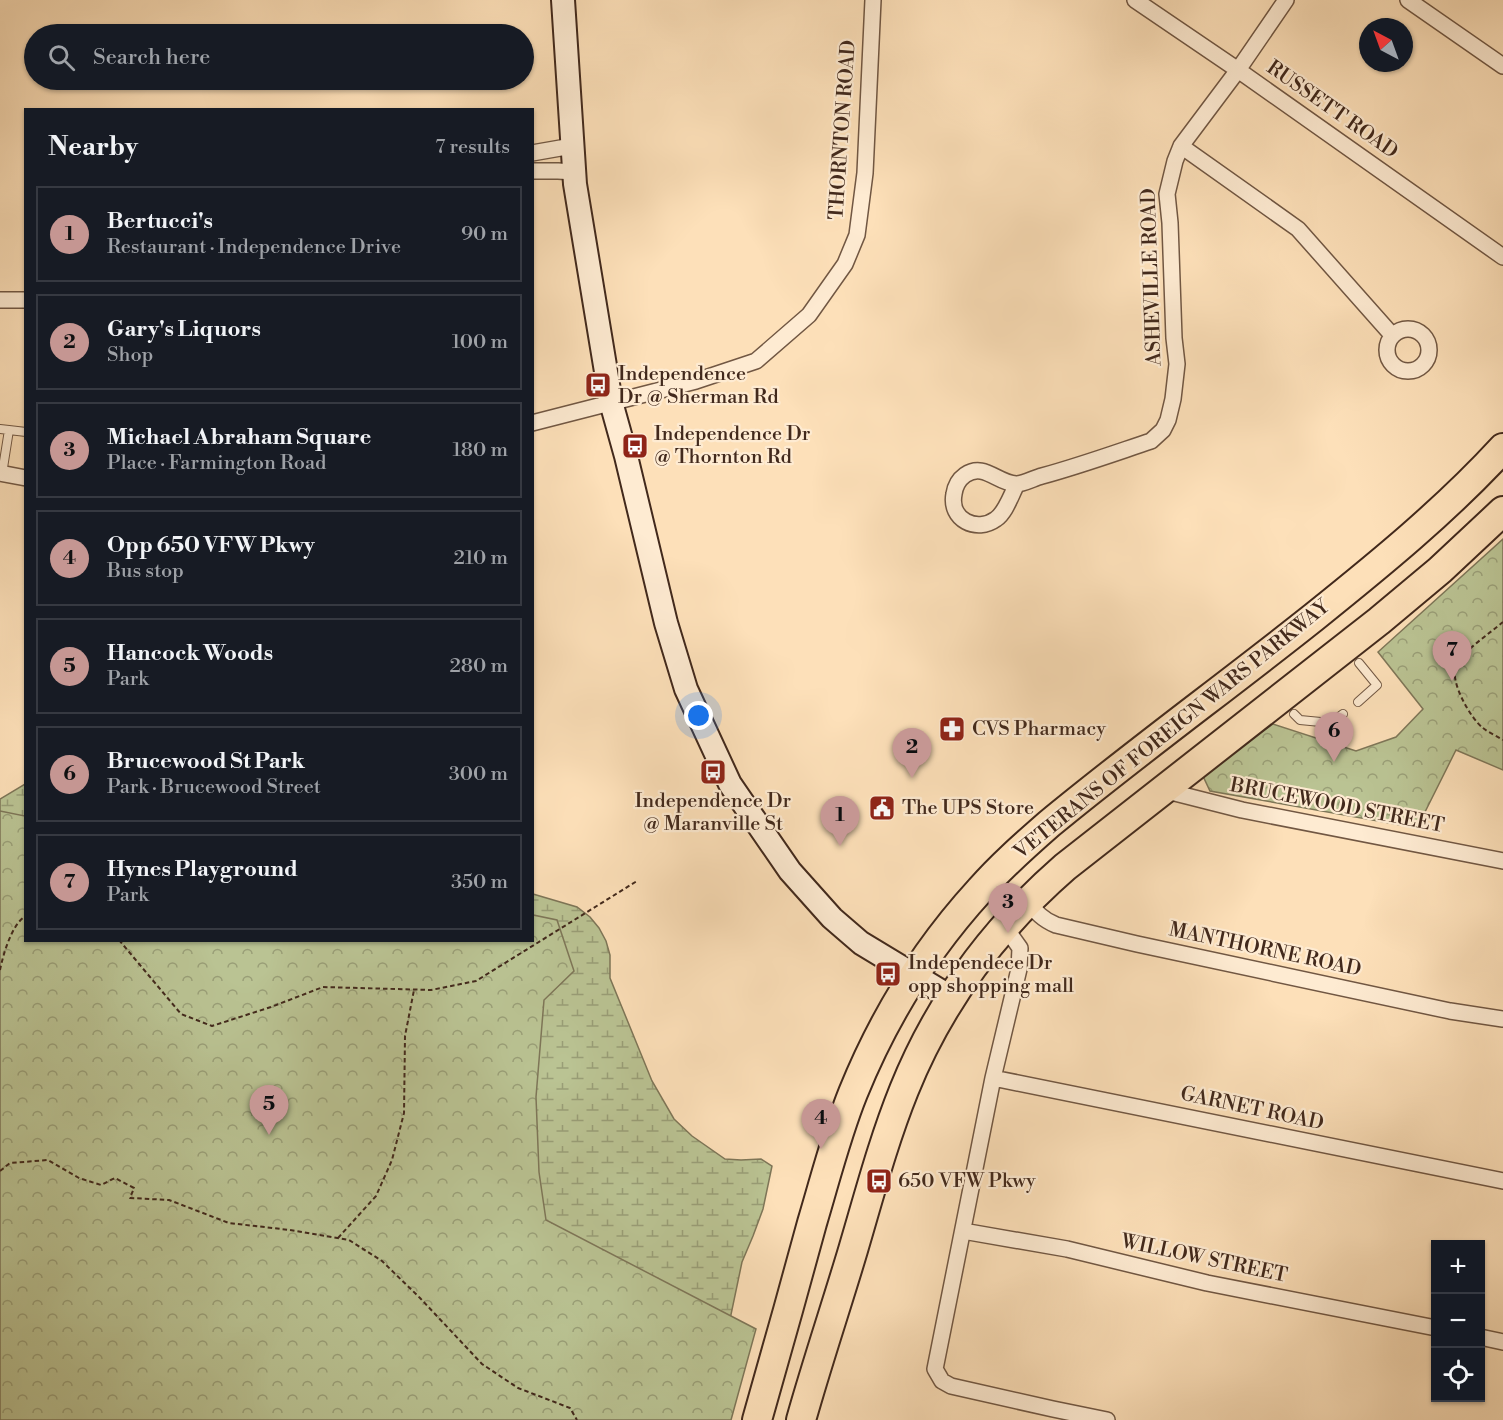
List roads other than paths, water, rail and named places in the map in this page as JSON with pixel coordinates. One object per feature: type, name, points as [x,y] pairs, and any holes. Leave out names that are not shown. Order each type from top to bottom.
[{"type":"highway","name":"VETERANS OF FOREIGN WARS PARKWAY","points":[[757,1420],[831,1156],[846,1112],[862,1073],[899,1000],[936,944],[980,889],[1018,852],[1077,802],[1397,550],[1455,498],[1503,448]]},
{"type":"highway","name":"VETERANS OF FOREIGN WARS PARKWAY","points":[[801,1420],[895,1113],[919,1056],[971,968],[1005,927],[1047,883],[1419,588],[1503,511]]},
{"type":"highway","points":[[1197,708],[1223,743]]},
{"type":"main road","points":[[563,0],[574,172],[611,402],[666,622],[686,689],[730,784],[790,871],[832,918],[861,943],[952,998]]},
{"type":"street","name":"THORNTON ROAD","points":[[534,422],[696,381],[756,361],[809,315],[845,264],[857,235],[865,173],[873,0]]},
{"type":"street","name":"RUSSETT ROAD","points":[[1135,0],[1503,257]]},
{"type":"street","name":"ASHEVILLE ROAD","points":[[1017,484],[1151,441],[1163,430],[1173,399],[1177,364],[1167,194],[1175,161],[1181,146],[1238,70],[1286,0]]},
{"type":"street","points":[[1408,0],[1503,66]]},
{"type":"street","points":[[534,153],[572,146]]},
{"type":"street","points":[[1181,146],[1298,229],[1392,335]]},
{"type":"street","points":[[534,171],[574,172]]},
{"type":"street","points":[[0,300],[24,300]]},
{"type":"street","points":[[1,473],[24,478]]},
{"type":"street","name":"BRUCEWOOD STREET","points":[[1162,790],[1242,810],[1503,861]]},
{"type":"street","name":"MANTHORNE ROAD","points":[[1028,902],[1039,915],[1056,925],[1450,1011],[1503,1019]]},
{"type":"street","points":[[1005,927],[1020,948],[1019,969],[993,1078],[935,1370],[942,1381],[951,1386],[1107,1420]]},
{"type":"street","name":"GARNET ROAD","points":[[993,1078],[1503,1181]]},
{"type":"street","name":"WILLOW STREET","points":[[963,1231],[1067,1250],[1208,1283],[1431,1327]]},
{"type":"street","points":[[1485,1339],[1503,1342]]},
{"type":"lane","points":[[0,429],[24,432]]},
{"type":"lane","points":[[1,473],[9,430]]},
{"type":"lane","points":[[1358,702],[1377,685],[1359,663]]},
{"type":"lane","points":[[1294,714],[1300,720],[1331,723],[1343,714]]},
{"type":"place","name":"Independence Dr @ Sherman Rd","points":[[598,385]]},
{"type":"place","name":"Independence Dr @ Thornton Rd","points":[[635,446]]},
{"type":"place","name":"Hynes Playground","points":[[1452,681]]},
{"type":"place","name":"CVS Pharmacy","points":[[952,729]]},
{"type":"place","name":"Brucewood St Park","points":[[1334,762]]},
{"type":"place","name":"Independence Dr @ Maranville St","points":[[713,772]]},
{"type":"place","name":"Gary's Liquors","points":[[912,778]]},
{"type":"place","name":"The UPS Store","points":[[882,808]]},
{"type":"place","name":"Bertucci's","points":[[840,846]]},
{"type":"place","name":"Michael Abraham Square","points":[[1008,933]]},
{"type":"place","name":"Independece Dr opp shopping mall","points":[[888,974]]},
{"type":"place","name":"Hancock Woods","points":[[269,1135]]},
{"type":"place","name":"Opp 650 VFW Pkwy","points":[[821,1149]]},
{"type":"place","name":"650 VFW Pkwy","points":[[879,1181]]}]
